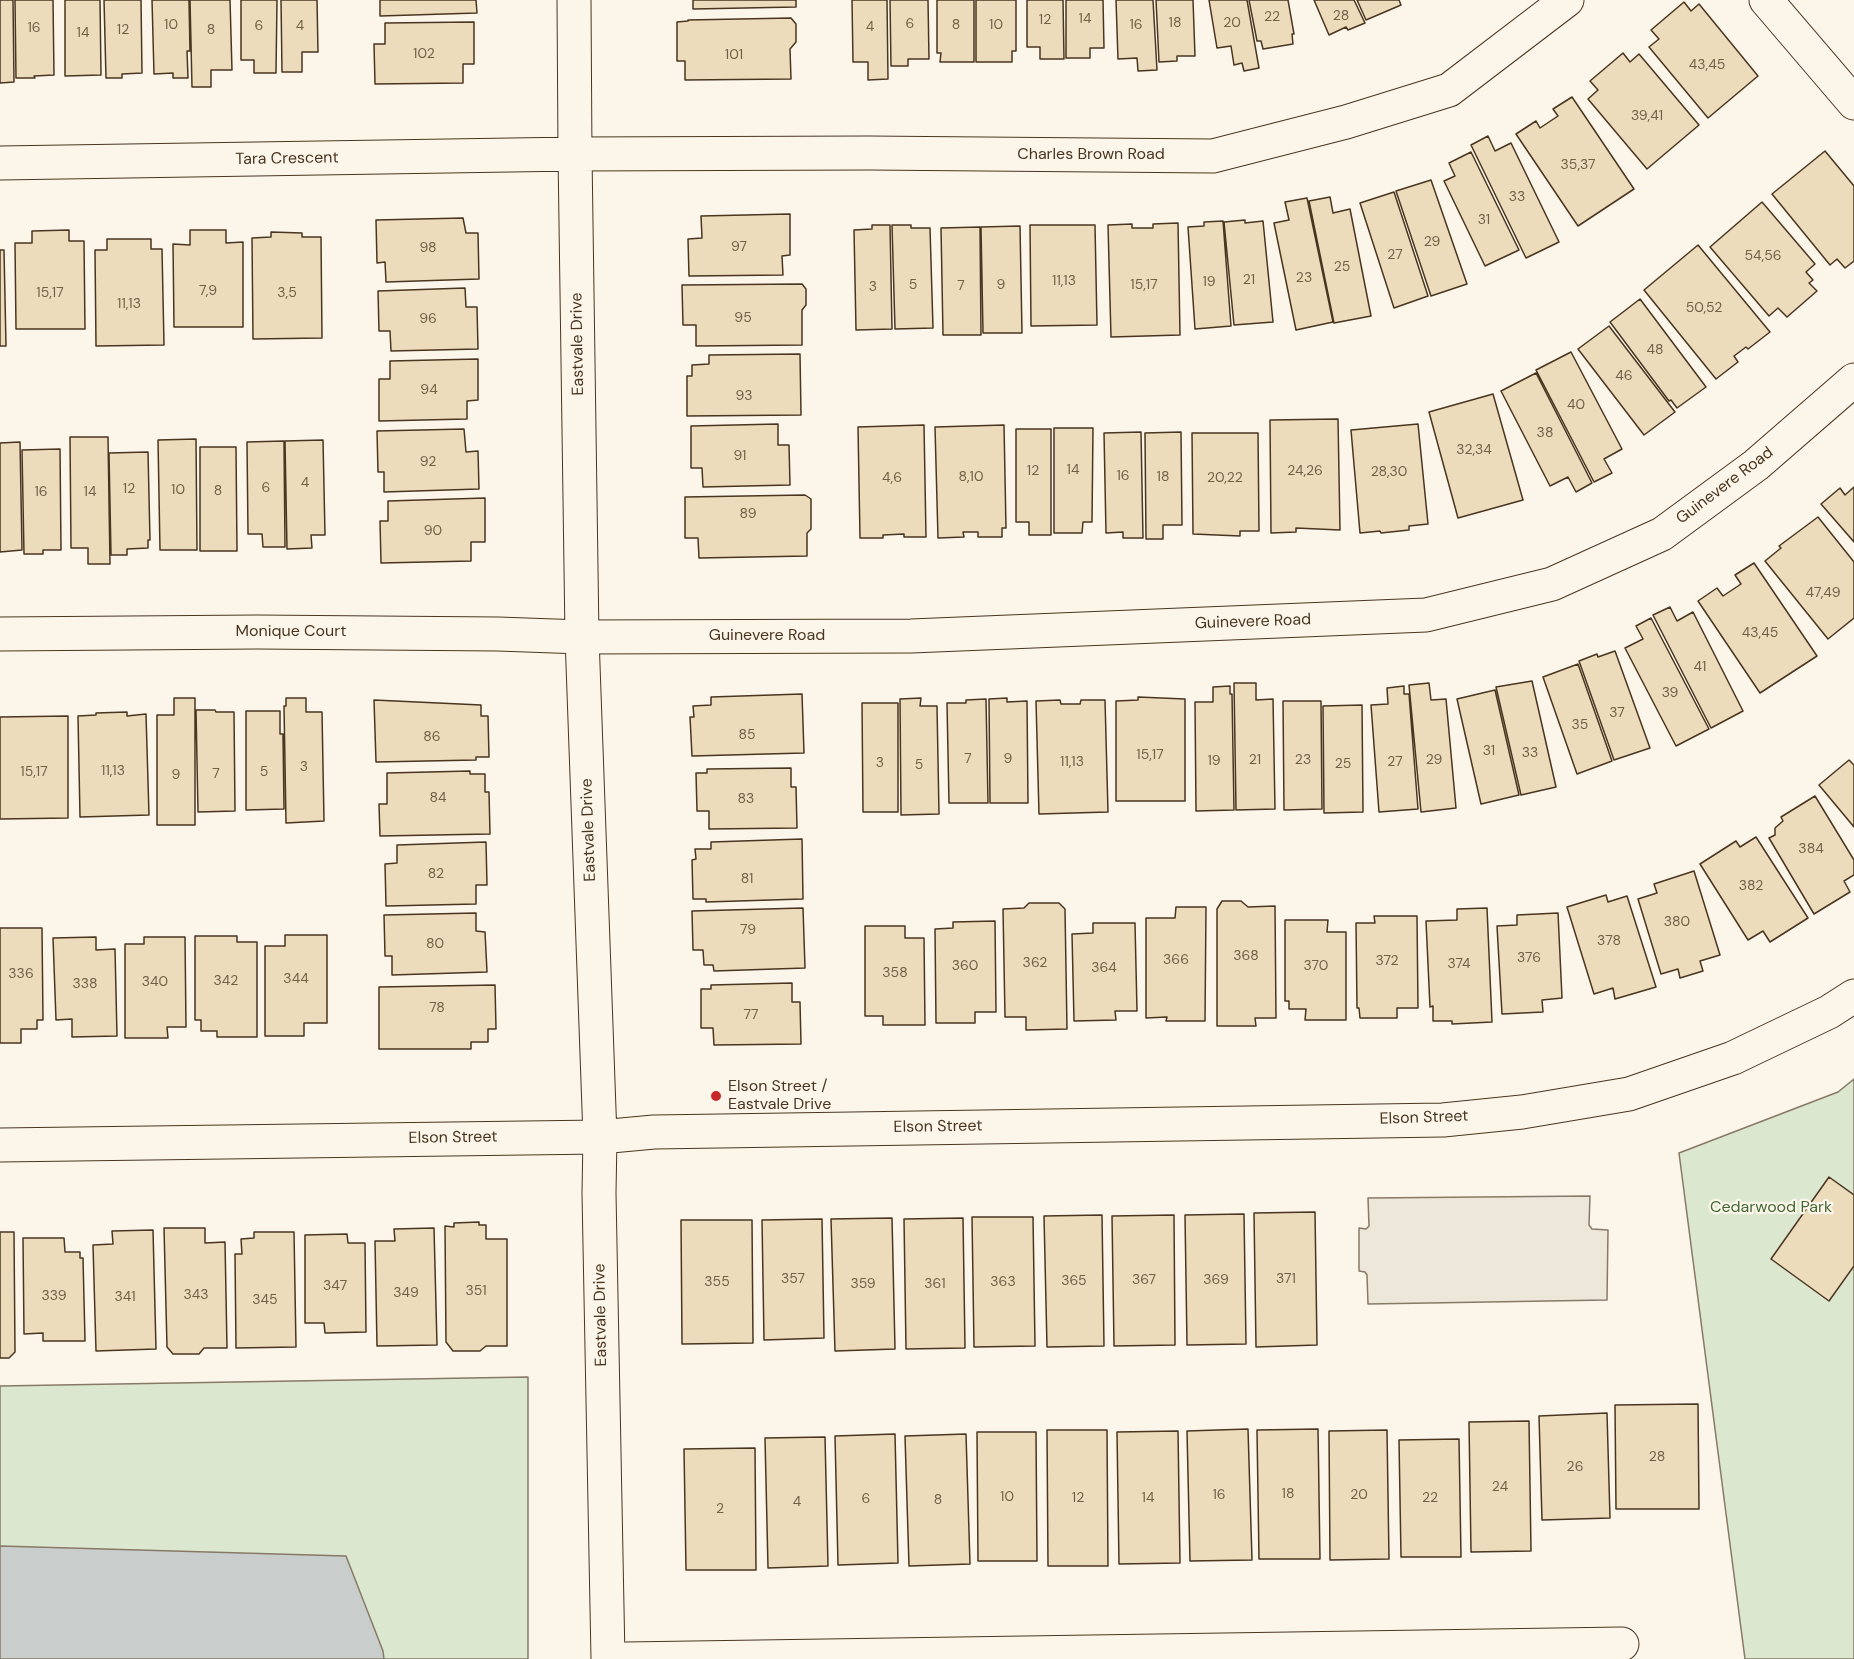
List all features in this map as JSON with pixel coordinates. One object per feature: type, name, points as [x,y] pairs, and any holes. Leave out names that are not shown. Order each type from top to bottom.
[{"type":"street","name":"Eastvale Drive","points":[[574,0],[582,637],[600,1137],[599,1192],[608,1659]]},
{"type":"street","name":"Charles Brown Road","points":[[575,154],[892,153],[1213,156],[1346,122],[1449,90],[1568,0]]},
{"type":"street","points":[[1766,0],[1854,103]]},
{"type":"street","name":"Tara Crescent","points":[[0,163],[575,154]]},
{"type":"street","name":"Guinevere Road","points":[[582,637],[911,636],[1426,615],[1552,584],[1662,534],[1756,465],[1854,380]]},
{"type":"street","name":"Monique Court","points":[[0,634],[257,632],[582,637]]},
{"type":"street","name":"Elson Street","points":[[0,1145],[600,1137],[654,1132],[1443,1120],[1522,1112],[1629,1094],[1733,1058],[1829,1012],[1854,996]]},
{"type":"street","points":[[626,1659],[1622,1644]]},
{"type":"green space","name":"Cedarwood Park","points":[[1854,1079],[1854,1659],[1745,1659],[1679,1153],[1838,1092]]},
{"type":"green space","points":[[528,1377],[528,1659],[0,1659],[0,1386]]},
{"type":"shaded area","points":[[1590,1196],[1589,1225],[1592,1229],[1608,1230],[1607,1300],[1368,1304],[1367,1275],[1359,1271],[1359,1228],[1366,1229],[1369,1226],[1368,1198]]},
{"type":"shaded area","points":[[0,1546],[346,1556],[383,1651],[384,1659],[0,1659]]},
{"type":"building","points":[[0,0],[13,0],[14,82],[0,83]]},
{"type":"building","points":[[15,0],[53,0],[54,75],[16,78]]},
{"type":"building","points":[[65,0],[100,0],[101,75],[65,76]]},
{"type":"building","points":[[104,0],[141,0],[142,73],[122,74],[122,78],[106,78]]},
{"type":"building","points":[[152,0],[189,0],[188,78],[173,78],[173,73],[154,74]]},
{"type":"building","points":[[190,0],[230,0],[232,70],[211,70],[211,87],[192,87]]},
{"type":"building","points":[[241,0],[277,0],[276,73],[254,73],[254,60],[241,60]]},
{"type":"building","points":[[281,0],[317,0],[318,52],[302,52],[302,72],[282,72]]},
{"type":"building","points":[[380,0],[476,0],[477,13],[380,16]]},
{"type":"building","points":[[693,0],[796,0],[796,7],[693,9]]},
{"type":"building","points":[[852,0],[887,0],[888,79],[868,80],[868,62],[853,62]]},
{"type":"building","points":[[890,0],[928,0],[929,59],[908,59],[908,66],[891,66]]},
{"type":"building","points":[[937,0],[974,0],[974,62],[940,62],[941,53],[937,53]]},
{"type":"building","points":[[976,0],[1016,0],[1016,51],[1012,51],[1012,62],[976,62]]},
{"type":"building","points":[[1027,0],[1063,0],[1064,59],[1040,59],[1040,47],[1027,47]]},
{"type":"building","points":[[1066,0],[1103,0],[1104,48],[1090,48],[1090,58],[1066,58]]},
{"type":"building","points":[[1116,0],[1153,0],[1157,70],[1138,71],[1137,58],[1118,59]]},
{"type":"building","points":[[1156,0],[1193,0],[1195,56],[1177,56],[1177,61],[1159,62]]},
{"type":"building","points":[[1209,0],[1247,0],[1259,68],[1244,71],[1242,63],[1234,65],[1231,46],[1217,48]]},
{"type":"building","points":[[1249,0],[1288,0],[1294,34],[1292,34],[1293,44],[1263,49],[1261,41],[1257,41]]},
{"type":"building","points":[[1314,0],[1354,0],[1365,23],[1348,30],[1346,27],[1329,35]]},
{"type":"building","points":[[1357,0],[1399,0],[1401,5],[1366,20]]},
{"type":"building","points":[[1684,2],[1691,11],[1699,4],[1758,76],[1708,118],[1649,47],[1659,39],[1651,30]]},
{"type":"building","points":[[791,18],[796,24],[796,42],[790,49],[791,79],[685,80],[685,61],[677,61],[677,22]]},
{"type":"building","points":[[474,22],[474,64],[463,64],[463,83],[375,84],[374,44],[385,44],[385,23]]},
{"type":"building","points":[[1623,53],[1630,62],[1639,54],[1699,125],[1647,169],[1588,99],[1598,90],[1590,81]]},
{"type":"building","points":[[1572,97],[1634,189],[1578,226],[1516,134],[1536,121],[1540,128],[1558,116],[1553,109]]},
{"type":"building","points":[[1488,136],[1495,151],[1511,143],[1559,242],[1526,258],[1471,145]]},
{"type":"building","points":[[1825,151],[1854,186],[1854,261],[1845,268],[1837,259],[1830,265],[1772,194]]},
{"type":"building","points":[[1471,152],[1519,250],[1485,266],[1444,181],[1455,176],[1449,163]]},
{"type":"building","points":[[1431,180],[1467,284],[1431,296],[1396,191]]},
{"type":"building","points":[[1394,192],[1428,296],[1394,308],[1360,203]]},
{"type":"building","points":[[1330,197],[1333,213],[1350,209],[1371,316],[1334,323],[1309,201]]},
{"type":"building","points":[[1307,198],[1333,322],[1296,330],[1274,223],[1289,220],[1285,202]]},
{"type":"building","points":[[1762,202],[1815,264],[1806,272],[1813,280],[1809,283],[1817,291],[1787,317],[1778,308],[1769,316],[1710,247]]},
{"type":"building","points":[[790,214],[790,255],[782,256],[783,275],[689,276],[688,239],[702,238],[701,216]]},
{"type":"building","points":[[463,218],[466,233],[478,233],[479,279],[386,282],[385,262],[377,263],[376,220]]},
{"type":"building","points":[[1245,220],[1245,223],[1263,221],[1273,322],[1234,325],[1224,222]]},
{"type":"building","points":[[1223,221],[1231,326],[1195,329],[1188,227],[1204,226],[1204,222]]},
{"type":"building","points":[[1178,223],[1180,335],[1111,337],[1108,225],[1132,224],[1132,228],[1153,228],[1153,224]]},
{"type":"building","points":[[872,225],[890,225],[892,329],[856,330],[854,230],[872,229]]},
{"type":"building","points":[[892,225],[930,228],[933,328],[895,329]]},
{"type":"building","points":[[1030,225],[1095,225],[1097,325],[1031,326]]},
{"type":"building","points":[[1020,226],[1022,333],[983,333],[981,227]]},
{"type":"building","points":[[980,227],[981,335],[943,335],[941,228]]},
{"type":"building","points":[[69,230],[69,241],[84,241],[85,329],[16,329],[15,243],[32,243],[32,231]]},
{"type":"building","points":[[190,230],[226,230],[226,243],[243,242],[243,327],[174,327],[173,244],[190,245]]},
{"type":"building","points":[[271,232],[302,233],[302,237],[321,237],[322,338],[253,339],[252,238],[271,237]]},
{"type":"building","points":[[107,239],[151,239],[151,249],[162,249],[164,345],[96,346],[95,250],[107,250]]},
{"type":"building","points":[[1698,245],[1770,332],[1748,349],[1746,347],[1734,356],[1738,362],[1716,379],[1644,290]]},
{"type":"building","points":[[0,250],[4,250],[6,346],[0,346]]},
{"type":"building","points":[[802,284],[806,289],[806,305],[802,310],[802,345],[696,346],[696,325],[683,325],[682,285]]},
{"type":"building","points":[[465,288],[466,307],[477,307],[478,349],[391,351],[390,331],[379,331],[378,291]]},
{"type":"building","points":[[1640,299],[1706,387],[1677,408],[1671,400],[1669,401],[1610,322]]},
{"type":"building","points":[[1609,326],[1675,412],[1644,435],[1578,349]]},
{"type":"building","points":[[1571,352],[1622,449],[1604,459],[1612,473],[1594,482],[1536,370]]},
{"type":"building","points":[[800,354],[801,415],[687,416],[687,376],[692,376],[692,365],[709,364],[709,355]]},
{"type":"building","points":[[478,359],[478,400],[467,401],[467,419],[379,421],[379,379],[390,379],[390,361]]},
{"type":"building","points":[[1536,373],[1592,483],[1576,492],[1568,477],[1550,486],[1501,391]]},
{"type":"building","points":[[1493,394],[1523,500],[1458,518],[1429,412]]},
{"type":"building","points":[[1338,419],[1340,530],[1296,528],[1296,532],[1271,533],[1270,420]]},
{"type":"building","points":[[778,424],[778,445],[789,445],[790,485],[703,487],[702,468],[691,468],[691,426]]},
{"type":"building","points":[[1418,424],[1428,524],[1409,526],[1409,530],[1360,533],[1351,430]]},
{"type":"building","points":[[924,425],[926,537],[904,537],[904,534],[883,535],[883,538],[860,538],[858,427]]},
{"type":"building","points":[[1004,425],[1006,528],[1002,528],[1002,537],[978,537],[978,532],[963,532],[964,537],[938,538],[935,427]]},
{"type":"building","points":[[1054,428],[1093,428],[1092,522],[1083,522],[1082,533],[1054,533]]},
{"type":"building","points":[[464,429],[466,452],[478,451],[479,489],[384,492],[384,472],[378,472],[377,431]]},
{"type":"building","points":[[1016,429],[1051,429],[1051,535],[1029,535],[1029,522],[1016,522]]},
{"type":"building","points":[[1141,432],[1143,538],[1123,538],[1123,532],[1106,533],[1104,433]]},
{"type":"building","points":[[1181,432],[1182,525],[1163,525],[1163,539],[1146,539],[1145,433]]},
{"type":"building","points":[[1192,433],[1258,433],[1259,531],[1240,531],[1240,536],[1193,534]]},
{"type":"building","points":[[70,437],[108,437],[110,564],[88,564],[88,548],[71,548]]},
{"type":"building","points":[[196,439],[197,550],[160,550],[158,440]]},
{"type":"building","points":[[323,440],[325,535],[311,535],[312,548],[287,549],[285,441]]},
{"type":"building","points":[[284,441],[285,547],[263,547],[262,534],[248,534],[247,442]]},
{"type":"building","points":[[20,442],[22,550],[0,552],[0,443]]},
{"type":"building","points":[[200,447],[236,447],[237,551],[200,551]]},
{"type":"building","points":[[60,449],[61,550],[43,550],[43,554],[24,554],[22,450]]},
{"type":"building","points":[[148,452],[150,540],[148,540],[148,548],[127,549],[127,555],[111,555],[109,453]]},
{"type":"building","points":[[1854,487],[1854,542],[1821,504],[1840,488],[1845,495]]},
{"type":"building","points":[[805,495],[811,499],[811,529],[807,533],[807,556],[699,558],[698,538],[685,538],[685,497]]},
{"type":"building","points":[[485,498],[485,542],[471,542],[471,561],[381,563],[380,521],[388,521],[388,501]]},
{"type":"building","points":[[1818,517],[1854,562],[1854,618],[1828,639],[1765,561],[1781,548],[1779,546]]},
{"type":"building","points":[[1754,563],[1817,656],[1760,693],[1698,601],[1717,588],[1723,596],[1741,584],[1735,575]]},
{"type":"building","points":[[1670,607],[1677,621],[1693,612],[1743,711],[1711,728],[1653,615]]},
{"type":"building","points":[[1651,618],[1709,729],[1676,746],[1625,648],[1643,639],[1636,626]]},
{"type":"building","points":[[1615,651],[1650,748],[1614,760],[1579,661],[1597,654],[1598,657]]},
{"type":"building","points":[[1578,664],[1612,761],[1577,774],[1543,677]]},
{"type":"building","points":[[1532,681],[1556,787],[1521,795],[1496,687]]},
{"type":"building","points":[[1234,683],[1256,683],[1256,700],[1273,699],[1275,809],[1236,810]]},
{"type":"building","points":[[1429,683],[1431,700],[1446,699],[1456,808],[1421,812],[1409,685]]},
{"type":"building","points":[[1230,686],[1234,810],[1196,811],[1195,702],[1213,702],[1213,687]]},
{"type":"building","points":[[1404,686],[1404,694],[1409,694],[1418,809],[1379,812],[1371,705],[1388,704],[1387,688]]},
{"type":"building","points":[[1495,690],[1519,795],[1481,804],[1457,699]]},
{"type":"building","points":[[802,694],[804,753],[692,756],[690,717],[694,717],[693,706],[711,705],[711,697]]},
{"type":"building","points":[[1138,697],[1185,699],[1185,801],[1116,801],[1116,701],[1138,700]]},
{"type":"building","points":[[174,698],[195,698],[195,825],[157,825],[157,715],[174,715]]},
{"type":"building","points":[[286,698],[306,698],[306,712],[322,712],[324,821],[286,823],[284,706],[286,706]]},
{"type":"building","points":[[921,698],[920,706],[937,706],[939,814],[901,815],[900,699]]},
{"type":"building","points":[[1007,698],[1007,702],[1027,701],[1028,803],[990,803],[989,699]]},
{"type":"building","points":[[986,699],[988,803],[949,803],[947,703],[966,703],[966,700]]},
{"type":"building","points":[[374,700],[481,705],[481,716],[488,716],[489,757],[476,757],[476,760],[376,762]]},
{"type":"building","points":[[1060,700],[1061,704],[1080,704],[1081,700],[1105,700],[1108,812],[1039,814],[1036,701]]},
{"type":"building","points":[[1283,701],[1321,701],[1322,809],[1284,810]]},
{"type":"building","points":[[862,703],[898,703],[898,812],[863,812]]},
{"type":"building","points":[[1362,705],[1363,812],[1324,813],[1323,706]]},
{"type":"building","points":[[196,710],[234,712],[235,811],[198,812]]},
{"type":"building","points":[[246,711],[280,711],[280,734],[283,734],[284,809],[246,810]]},
{"type":"building","points":[[127,712],[127,716],[146,714],[149,815],[80,817],[78,716]]},
{"type":"building","points":[[68,716],[68,818],[0,819],[0,717]]},
{"type":"building","points":[[1849,760],[1854,765],[1854,827],[1819,785]]},
{"type":"building","points":[[791,768],[791,787],[796,787],[797,828],[709,829],[709,811],[697,811],[696,773],[707,773],[707,769]]},
{"type":"building","points":[[470,771],[470,774],[485,774],[485,792],[489,792],[490,834],[380,836],[379,804],[387,804],[387,773]]},
{"type":"building","points":[[1815,796],[1854,860],[1854,875],[1844,881],[1850,892],[1814,914],[1769,838],[1775,835],[1775,828],[1783,821],[1781,817]]},
{"type":"building","points":[[1756,837],[1808,918],[1770,942],[1763,931],[1748,940],[1700,864],[1736,841],[1740,847]]},
{"type":"building","points":[[802,839],[803,899],[706,902],[706,899],[693,899],[692,860],[696,859],[695,849],[711,849],[711,842]]},
{"type":"building","points":[[486,842],[487,885],[476,885],[476,904],[386,906],[385,864],[397,863],[397,845]]},
{"type":"building","points":[[1694,871],[1720,955],[1700,961],[1703,971],[1680,978],[1678,969],[1661,974],[1638,899],[1657,893],[1654,884]]},
{"type":"building","points":[[1606,895],[1608,902],[1627,896],[1656,987],[1615,999],[1613,988],[1594,994],[1567,907]]},
{"type":"building","points":[[1222,901],[1241,901],[1248,907],[1275,906],[1276,1018],[1255,1018],[1256,1026],[1217,1026],[1217,909]]},
{"type":"building","points":[[1029,903],[1059,903],[1065,909],[1067,1029],[1026,1030],[1026,1017],[1005,1017],[1003,909],[1024,908]]},
{"type":"building","points":[[1176,907],[1206,907],[1205,1021],[1166,1021],[1167,1017],[1146,1018],[1146,918],[1175,918]]},
{"type":"building","points":[[803,908],[805,968],[714,971],[713,965],[704,965],[703,950],[693,950],[692,911]]},
{"type":"building","points":[[1487,908],[1492,1022],[1452,1024],[1452,1021],[1433,1021],[1433,1006],[1430,1007],[1426,921],[1457,920],[1457,909]]},
{"type":"building","points":[[476,913],[476,931],[485,932],[487,972],[392,975],[392,956],[385,956],[384,915]]},
{"type":"building","points":[[1558,913],[1562,998],[1542,1000],[1543,1012],[1502,1014],[1497,926],[1517,925],[1517,915]]},
{"type":"building","points":[[1374,916],[1417,916],[1418,1008],[1397,1008],[1397,1018],[1360,1018],[1359,1008],[1357,1008],[1356,923],[1375,923]]},
{"type":"building","points":[[1285,920],[1328,920],[1327,932],[1346,932],[1346,1020],[1305,1020],[1306,1009],[1289,1009],[1289,1001],[1285,1001]]},
{"type":"building","points":[[995,921],[996,1012],[975,1012],[975,1023],[936,1023],[935,929],[953,928],[953,922]]},
{"type":"building","points":[[1093,923],[1135,923],[1137,1011],[1115,1011],[1116,1020],[1074,1021],[1072,934],[1093,933]]},
{"type":"building","points":[[865,926],[905,926],[905,938],[924,938],[925,1025],[883,1025],[883,1016],[865,1016]]},
{"type":"building","points":[[0,928],[42,928],[43,1020],[37,1020],[37,1029],[21,1029],[21,1043],[0,1043]]},
{"type":"building","points":[[285,935],[327,935],[327,1023],[304,1023],[304,1036],[265,1036],[265,946],[285,946]]},
{"type":"building","points":[[195,936],[237,936],[237,942],[257,942],[257,1037],[217,1037],[217,1031],[201,1031],[201,1020],[195,1020]]},
{"type":"building","points":[[96,937],[96,950],[115,949],[117,1036],[72,1037],[72,1019],[56,1020],[53,938]]},
{"type":"building","points":[[144,937],[185,937],[186,1027],[167,1027],[168,1038],[125,1038],[125,944],[144,944]]},
{"type":"building","points":[[792,983],[792,1002],[800,1002],[801,1044],[714,1045],[713,1028],[701,1028],[701,989],[711,989],[711,985]]},
{"type":"building","points":[[495,985],[496,1029],[488,1029],[488,1042],[471,1042],[471,1049],[379,1049],[379,987]]},
{"type":"building","points":[[1829,1177],[1854,1195],[1854,1266],[1829,1301],[1771,1259]]},
{"type":"building","points":[[1315,1212],[1317,1345],[1256,1347],[1254,1213]]},
{"type":"building","points":[[1244,1214],[1246,1344],[1187,1345],[1185,1215]]},
{"type":"building","points":[[1102,1215],[1104,1346],[1047,1347],[1044,1216]]},
{"type":"building","points":[[1174,1215],[1175,1345],[1114,1346],[1112,1216]]},
{"type":"building","points":[[972,1217],[1033,1217],[1035,1346],[974,1347]]},
{"type":"building","points":[[892,1218],[895,1349],[835,1351],[831,1219]]},
{"type":"building","points":[[963,1218],[965,1348],[906,1349],[904,1219]]},
{"type":"building","points":[[822,1219],[824,1338],[764,1340],[762,1220]]},
{"type":"building","points":[[681,1220],[752,1220],[753,1343],[682,1344]]},
{"type":"building","points":[[479,1222],[479,1225],[486,1225],[486,1239],[507,1239],[507,1346],[486,1346],[480,1351],[453,1351],[446,1342],[445,1226],[454,1227],[454,1223]]},
{"type":"building","points":[[164,1228],[205,1228],[205,1243],[225,1242],[227,1348],[204,1348],[199,1354],[173,1354],[167,1347]]},
{"type":"building","points":[[434,1228],[437,1345],[377,1346],[375,1241],[395,1241],[394,1229]]},
{"type":"building","points":[[153,1230],[156,1349],[96,1351],[93,1245],[113,1244],[112,1231]]},
{"type":"building","points":[[0,1232],[14,1232],[15,1352],[9,1358],[0,1358]]},
{"type":"building","points":[[254,1232],[294,1232],[296,1347],[236,1348],[235,1254],[242,1254],[241,1239],[254,1238]]},
{"type":"building","points":[[347,1234],[348,1243],[365,1243],[366,1332],[325,1333],[324,1323],[305,1323],[305,1235]]},
{"type":"building","points":[[23,1238],[64,1238],[65,1252],[80,1252],[80,1258],[83,1258],[85,1341],[43,1341],[43,1333],[24,1334]]},
{"type":"building","points":[[1698,1404],[1699,1509],[1616,1509],[1615,1405]]},
{"type":"building","points":[[1607,1413],[1610,1518],[1542,1520],[1539,1416]]},
{"type":"building","points":[[1529,1421],[1531,1551],[1471,1552],[1469,1422]]},
{"type":"building","points":[[1248,1429],[1252,1560],[1190,1561],[1187,1431]]},
{"type":"building","points":[[1318,1429],[1320,1559],[1259,1559],[1257,1430]]},
{"type":"building","points":[[1047,1430],[1107,1430],[1108,1566],[1048,1566]]},
{"type":"building","points":[[1387,1430],[1389,1559],[1330,1560],[1329,1431]]},
{"type":"building","points":[[1178,1431],[1180,1563],[1119,1564],[1117,1432]]},
{"type":"building","points":[[977,1432],[1036,1432],[1037,1561],[978,1561]]},
{"type":"building","points":[[895,1434],[898,1563],[838,1565],[835,1436]]},
{"type":"building","points":[[966,1434],[970,1564],[909,1566],[905,1436]]},
{"type":"building","points":[[825,1437],[828,1566],[768,1568],[765,1438]]},
{"type":"building","points":[[1459,1439],[1461,1557],[1401,1557],[1399,1440]]},
{"type":"building","points":[[755,1448],[756,1570],[686,1570],[684,1449]]},
{"type":"place","name":"Elson Street / Eastvale Drive","points":[[716,1096]]}]
